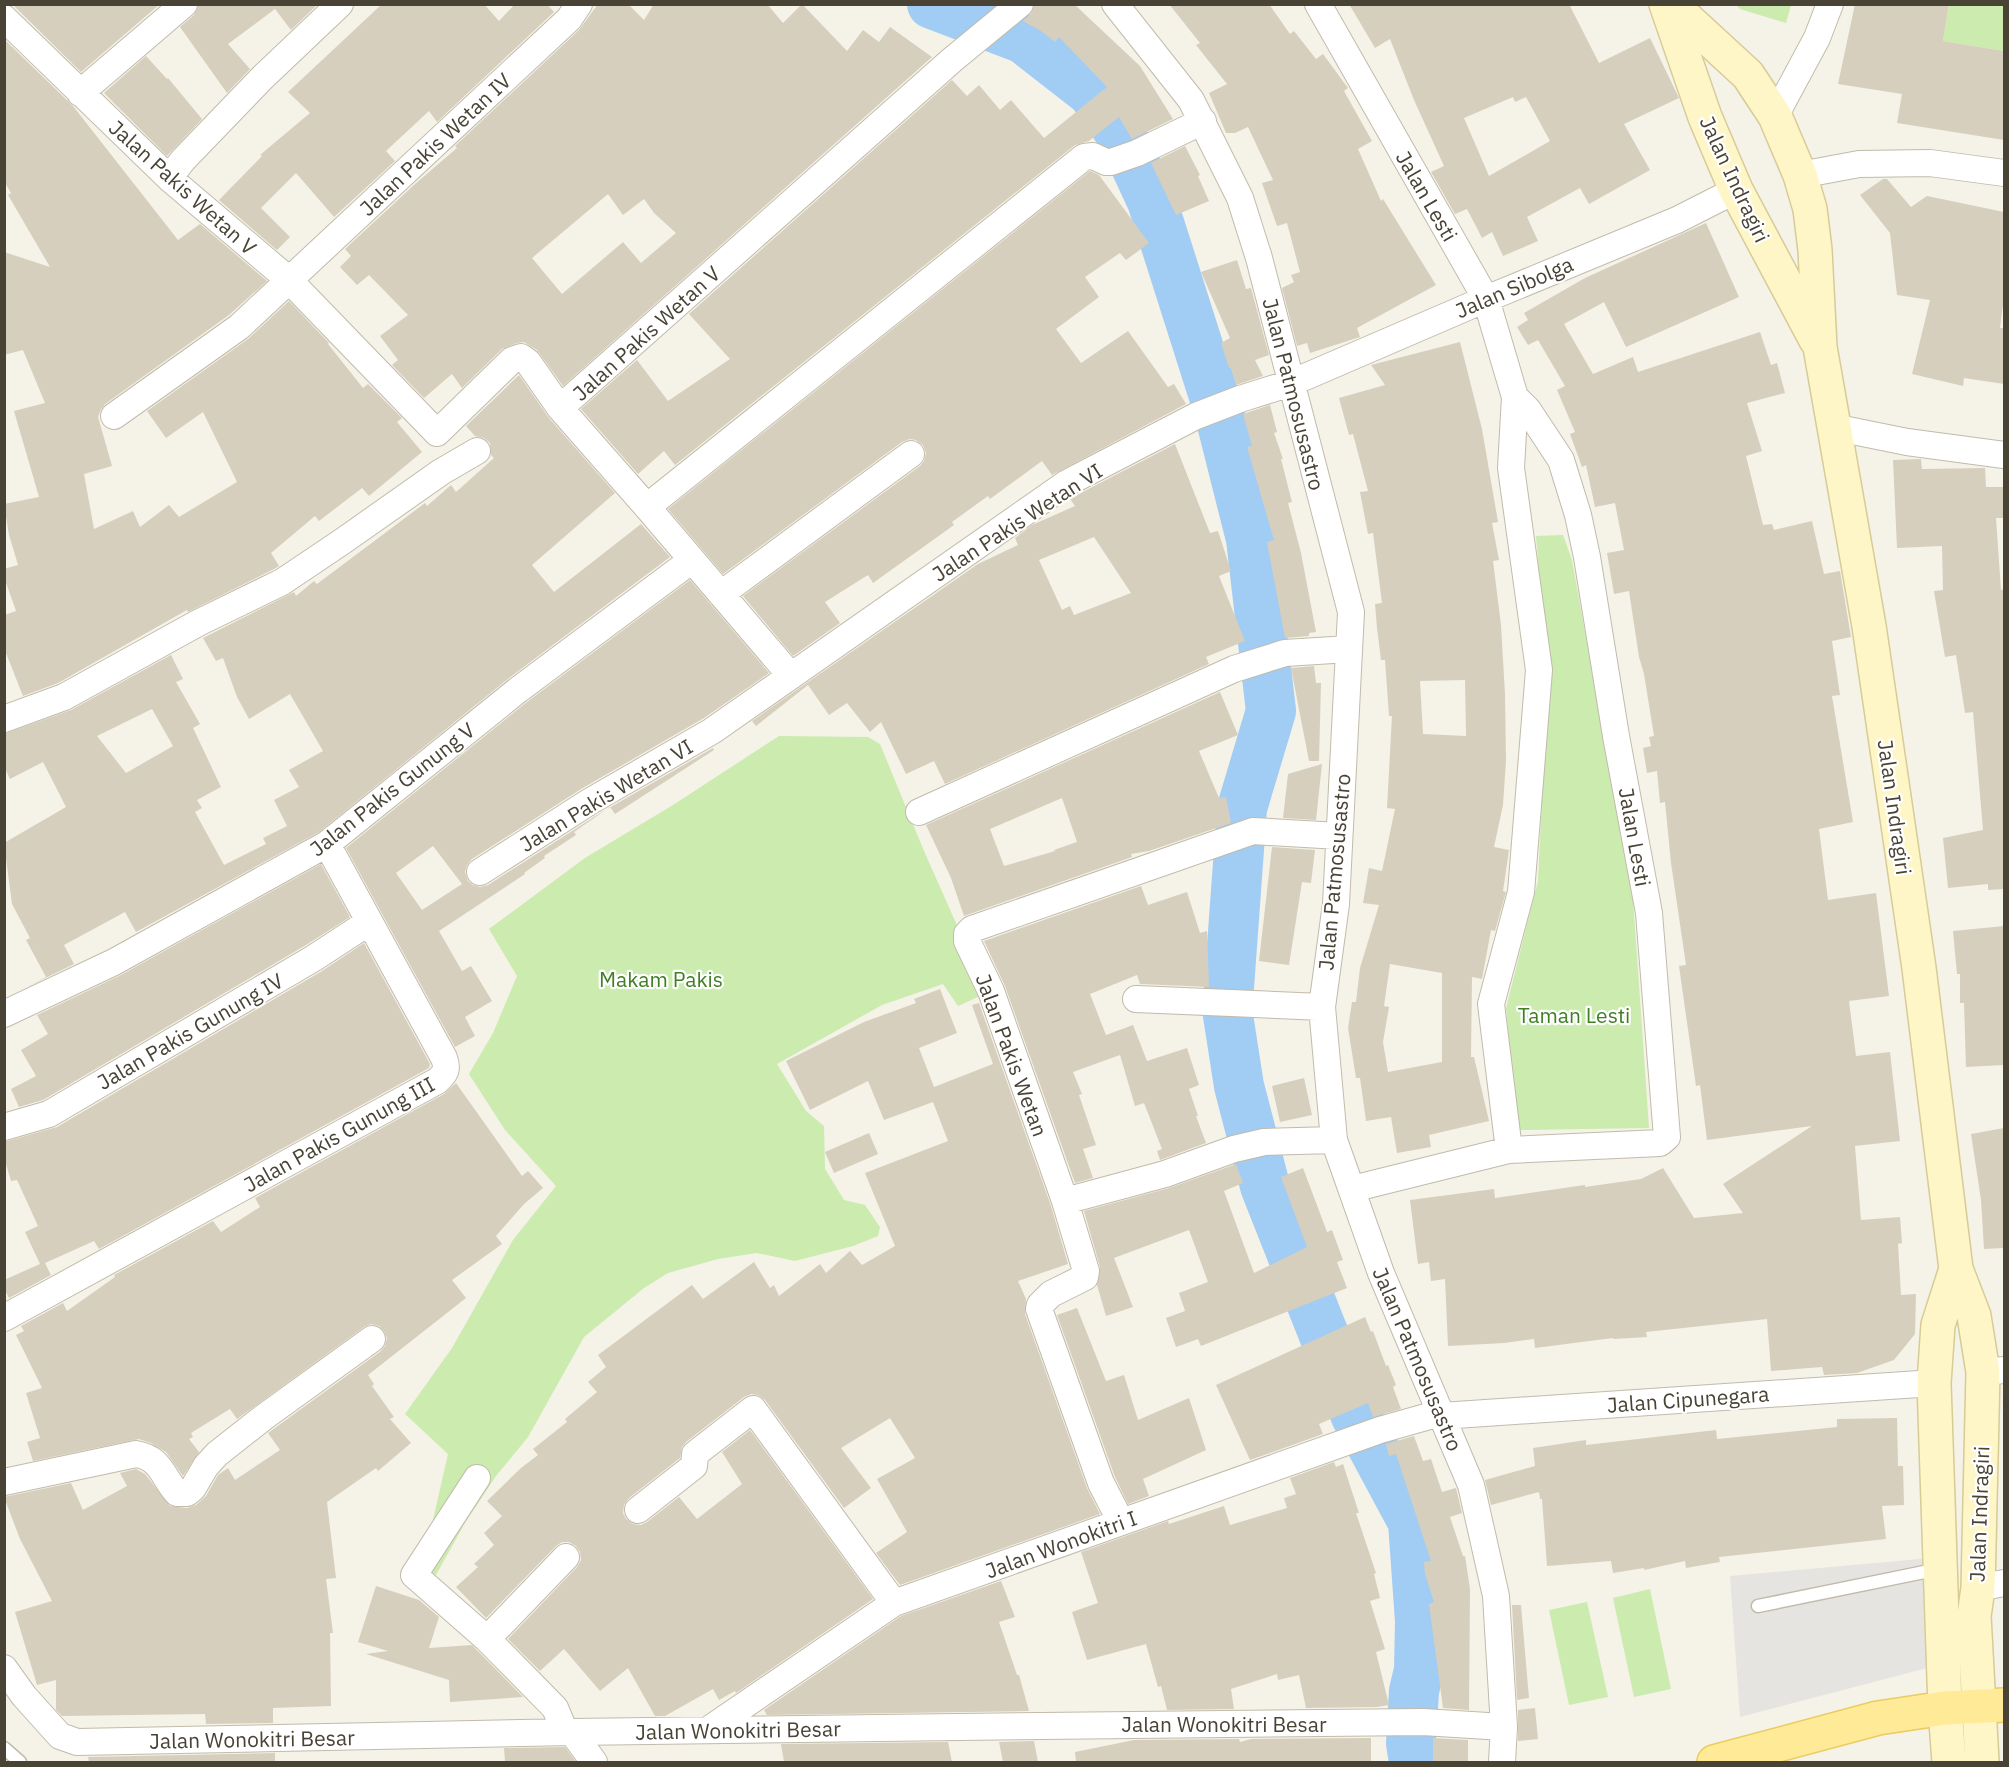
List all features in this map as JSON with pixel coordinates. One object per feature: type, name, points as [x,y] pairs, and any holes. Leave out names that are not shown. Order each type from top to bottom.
[{"type":"main road","points":[[1714,1762],[1878,1718],[1945,1708],[1992,1705]]},
{"type":"street","points":[[80,93],[184,4]]},
{"type":"street","points":[[169,178],[183,160],[263,77],[340,4]]},
{"type":"street","name":"Jalan Pakis Wetan IV","points":[[114,416],[239,327],[560,27],[579,4]]},
{"type":"street","name":"Jalan Pakis Wetan V","points":[[4,18],[169,178],[288,279],[437,434],[512,360],[521,357],[528,362],[560,408],[975,39],[1020,4]]},
{"type":"street","name":"Jalan Patmosusastro","points":[[1115,4],[1191,100],[1240,198],[1259,258],[1351,612],[1336,904],[1322,1007],[1334,1140],[1381,1274],[1471,1485],[1496,1596],[1504,1727],[1502,1762]]},
{"type":"street","name":"Jalan Lesti","points":[[1318,4],[1486,299],[1515,397],[1511,468],[1539,670],[1521,892],[1491,1004],[1509,1150]]},
{"type":"street","name":"Jalan Indragiri","points":[[1669,4],[1748,75],[1775,116],[1800,175],[1810,209],[1815,250],[1820,347],[1869,626],[1919,968],[1956,1269],[1994,1371],[1991,1586],[1974,1616],[1992,1705],[1982,1762]]},
{"type":"street","name":"Jalan Indragiri","points":[[1669,4],[1698,98],[1736,190],[1820,347]]},
{"type":"street","points":[[1775,116],[1817,38],[1830,4]]},
{"type":"street","points":[[647,507],[1084,157],[1093,156],[1106,162],[1112,162],[1137,153],[1203,121]]},
{"type":"street","points":[[1800,175],[1859,164],[1918,163],[2004,173]]},
{"type":"street","name":"Jalan Sibolga","points":[[1291,383],[1677,220],[1736,190]]},
{"type":"street","name":"Jalan Pakis Wetan VI","points":[[480,872],[589,802],[712,731],[1067,483],[1196,416],[1291,383]]},
{"type":"street","name":"Jalan Lesti","points":[[1352,1189],[1509,1150],[1660,1143],[1666,1137],[1649,913],[1578,515],[1561,460],[1528,410],[1515,397]]},
{"type":"street","points":[[560,408],[791,676]]},
{"type":"street","points":[[1833,427],[1907,442],[2004,455]]},
{"type":"street","points":[[4,719],[64,697],[198,622],[282,582],[441,472],[468,456],[437,434]]},
{"type":"street","points":[[721,594],[911,454]]},
{"type":"street","name":"Jalan Pakis Gunung V","points":[[4,1014],[114,962],[327,844],[518,690],[692,560]]},
{"type":"street","points":[[919,812],[1234,669],[1285,653],[1349,649]]},
{"type":"street","name":"Jalan Pakis Wetan","points":[[1120,1522],[1101,1483],[1040,1309],[1040,1305],[1052,1294],[1081,1280],[1087,1273],[1065,1201],[991,992],[967,941],[967,934],[972,929],[1253,831],[1339,836]]},
{"type":"street","name":"Jalan Pakis Gunung III","points":[[4,1318],[437,1081],[445,1074],[447,1067],[444,1058],[327,844]]},
{"type":"street","name":"Jalan Pakis Gunung IV","points":[[4,1127],[49,1113],[314,958],[369,922]]},
{"type":"street","points":[[1136,999],[1322,1007]]},
{"type":"street","points":[[1065,1201],[1165,1174],[1234,1149],[1264,1142],[1334,1140]]},
{"type":"street","name":"Jalan Indragiri","points":[[1949,1762],[1945,1708],[1934,1383],[1938,1325],[1956,1269]]},
{"type":"street","points":[[4,1482],[136,1455],[148,1456],[158,1464],[177,1493],[187,1493],[217,1454],[372,1339]]},
{"type":"street","name":"Jalan Cipunegara","points":[[1441,1414],[1934,1383]]},
{"type":"street","points":[[639,1510],[694,1466],[695,1454],[753,1409],[894,1603]]},
{"type":"street","name":"Jalan Wonokitri I","points":[[708,1730],[894,1603],[1380,1430],[1441,1414]]},
{"type":"street","points":[[477,1478],[414,1575],[487,1639],[555,1708],[569,1732],[594,1762]]},
{"type":"street","points":[[487,1639],[566,1557]]},
{"type":"street","name":"Jalan Wonokitri Besar","points":[[7,1679],[60,1736],[77,1742],[569,1732],[1423,1722],[1504,1727]]},
{"type":"lane","points":[[1758,1606],[1940,1568]]},
{"type":"lane","points":[[4,1748],[20,1762]]},
{"type":"green space","points":[[1736,5],[1791,5],[1786,23],[1740,9]]},
{"type":"green space","points":[[1949,5],[2004,5],[2004,51],[1943,41]]},
{"type":"green space","name":"Taman Lesti","points":[[1563,535],[1572,560],[1633,899],[1649,1128],[1518,1130],[1506,1008],[1538,881],[1548,676],[1536,536]]},
{"type":"green space","name":"Makam Pakis","points":[[779,736],[868,737],[880,744],[924,851],[987,993],[958,1006],[943,984],[882,1005],[777,1064],[806,1111],[824,1126],[825,1169],[844,1200],[865,1205],[880,1227],[878,1236],[853,1246],[795,1261],[757,1253],[718,1259],[668,1273],[644,1288],[584,1337],[528,1437],[496,1476],[465,1523],[436,1575],[422,1568],[448,1454],[405,1414],[452,1348],[513,1240],[556,1186],[505,1130],[469,1074],[493,1033],[517,976],[489,929],[585,858],[673,805]]},
{"type":"green space","points":[[1650,1589],[1671,1689],[1634,1697],[1613,1598]]},
{"type":"green space","points":[[1587,1602],[1608,1697],[1569,1705],[1549,1610]]},
{"type":"shaded area","points":[[1931,1558],[1931,1667],[1740,1717],[1730,1576]]},
{"type":"building","points":[[12,4],[160,4],[81,72]]},
{"type":"building","points":[[199,4],[318,4],[291,30],[275,9],[228,44],[250,69],[227,93],[180,27],[194,15]]},
{"type":"building","points":[[382,4],[484,4],[499,21],[515,4],[547,4],[554,12],[437,122],[429,111],[386,151],[395,161],[334,217],[296,173],[261,208],[290,237],[277,250],[219,200],[262,156],[260,155],[310,113],[288,92]]},
{"type":"building","points":[[598,4],[628,4],[644,20],[654,4],[767,4],[783,23],[802,4],[847,51],[863,30],[879,42],[890,27],[932,57],[563,386],[537,350],[524,342],[502,349],[462,388],[452,374],[424,398],[392,365],[398,360],[380,336],[408,315],[369,275],[357,285],[340,267],[351,256],[345,249],[457,148],[455,146],[579,30]],"holes":[[[608,194],[623,215],[644,199],[654,213],[676,233],[641,263],[623,242],[562,294],[532,258]]]},
{"type":"building","points":[[1035,4],[1074,4],[1140,66],[1173,119],[1132,139],[1119,117],[1089,141],[1075,145],[675,465],[664,451],[638,474],[581,409],[637,360],[668,401],[730,359],[689,314],[952,80],[967,96],[979,85],[1000,110],[1011,100],[1044,138],[1107,87],[1059,37],[1055,42],[1023,21],[1030,15]]},
{"type":"building","points":[[1169,4],[1269,4],[1290,34],[1294,31],[1316,59],[1323,54],[1348,88],[1344,91],[1372,141],[1358,149],[1381,201],[1383,199],[1436,285],[1357,328],[1360,337],[1310,353],[1307,343],[1297,346],[1282,288],[1294,282],[1291,275],[1300,272],[1287,223],[1277,226],[1262,183],[1273,180],[1248,127],[1235,133],[1226,133],[1209,93],[1227,84],[1196,45],[1200,43]]},
{"type":"building","points":[[1349,4],[1569,4],[1599,63],[1650,38],[1679,98],[1624,124],[1650,170],[1589,204],[1580,188],[1527,217],[1538,241],[1503,256],[1492,232],[1482,238],[1467,209],[1455,214],[1431,172],[1444,166],[1390,39],[1375,48]],"holes":[[[1513,97],[1515,102],[1526,97],[1550,141],[1489,176],[1464,118]]]},
{"type":"building","points":[[1855,4],[1949,4],[1943,41],[2004,51],[2004,140],[1897,123],[1902,94],[1838,84]]},
{"type":"building","points":[[6,41],[73,106],[178,240],[200,224],[267,281],[229,315],[101,409],[98,417],[112,466],[84,474],[94,529],[133,511],[140,527],[169,505],[179,517],[237,482],[203,412],[166,438],[147,411],[248,339],[289,301],[329,343],[363,388],[368,384],[402,418],[397,422],[422,452],[369,496],[362,488],[319,521],[315,516],[271,553],[279,566],[188,612],[187,610],[58,683],[23,696],[4,648],[4,615],[16,611],[4,577],[4,569],[18,565],[9,535],[4,504],[39,497],[14,411],[45,403],[23,350],[4,355],[4,252],[50,267],[8,195],[11,193],[4,181],[4,42]]},
{"type":"building","points":[[146,56],[168,78],[202,119],[167,156],[104,93]]},
{"type":"building","points":[[1185,146],[1200,175],[1198,176],[1209,201],[1176,215],[1151,163]]},
{"type":"building","points":[[1090,171],[1099,175],[1149,243],[1126,260],[1120,253],[1085,277],[1099,297],[1056,329],[1081,363],[1128,331],[1168,387],[1174,384],[1186,404],[1052,475],[1042,461],[990,499],[988,496],[952,522],[954,525],[873,583],[868,575],[825,602],[840,623],[793,656],[743,596],[920,466],[926,453],[923,445],[910,439],[902,442],[723,574],[668,509]]},
{"type":"building","points":[[1883,179],[1887,179],[1911,207],[1927,196],[2004,212],[2004,297],[2000,328],[2004,328],[2004,384],[1964,378],[1963,386],[1912,374],[1930,300],[1897,295],[1890,233],[1860,195]]},
{"type":"building","points":[[1706,223],[1739,297],[1626,347],[1604,302],[1564,324],[1593,374],[1633,357],[1638,372],[1760,332],[1771,365],[1777,363],[1785,393],[1747,403],[1762,451],[1746,456],[1763,525],[1772,524],[1774,530],[1812,521],[1824,574],[1840,571],[1851,637],[1832,641],[1840,695],[1832,696],[1853,822],[1819,829],[1828,900],[1876,893],[1889,996],[1849,1001],[1856,1056],[1890,1052],[1900,1141],[1855,1146],[1861,1220],[1900,1217],[1902,1243],[1898,1244],[1901,1295],[1916,1294],[1915,1334],[1894,1360],[1857,1373],[1824,1375],[1822,1367],[1771,1371],[1767,1319],[1646,1332],[1647,1337],[1613,1338],[1535,1348],[1534,1339],[1448,1346],[1445,1279],[1431,1281],[1429,1262],[1418,1264],[1410,1200],[1494,1189],[1495,1198],[1585,1185],[1585,1187],[1641,1179],[1663,1168],[1694,1218],[1743,1213],[1723,1184],[1812,1126],[1707,1140],[1700,1085],[1696,1086],[1679,966],[1686,965],[1671,863],[1665,802],[1660,803],[1657,771],[1647,773],[1643,748],[1651,746],[1649,737],[1654,736],[1644,674],[1639,657],[1629,591],[1614,594],[1607,553],[1624,550],[1615,503],[1595,507],[1586,465],[1582,467],[1570,434],[1575,432],[1557,390],[1565,386],[1538,340],[1528,345],[1517,327],[1528,320],[1524,313],[1585,278]]},
{"type":"building","points":[[1237,260],[1246,289],[1251,288],[1269,355],[1255,360],[1263,376],[1236,385],[1221,343],[1230,338],[1201,272]]},
{"type":"building","points":[[1460,342],[1482,429],[1498,522],[1492,523],[1499,560],[1493,561],[1501,625],[1505,694],[1506,761],[1503,805],[1494,847],[1509,850],[1503,891],[1506,892],[1495,931],[1491,930],[1482,979],[1472,977],[1471,1057],[1474,1057],[1489,1121],[1429,1135],[1431,1147],[1397,1153],[1391,1117],[1366,1121],[1360,1078],[1356,1078],[1348,1028],[1352,1002],[1356,1002],[1360,968],[1379,905],[1363,903],[1369,868],[1382,871],[1395,809],[1387,808],[1392,716],[1389,716],[1385,660],[1381,660],[1377,628],[1375,604],[1382,603],[1373,533],[1368,534],[1360,492],[1368,491],[1353,434],[1349,435],[1339,398],[1385,385],[1371,365]],"holes":[[[1465,680],[1466,736],[1423,734],[1420,681]],[[1390,964],[1442,973],[1442,1062],[1388,1072],[1383,1042],[1389,1007],[1384,1006]]]},
{"type":"building","points":[[519,375],[549,418],[615,493],[532,565],[554,592],[641,524],[670,557],[509,678],[319,832],[136,932],[125,912],[64,945],[74,964],[29,986],[46,977],[26,940],[30,938],[12,904],[4,843],[66,807],[43,762],[10,779],[4,766],[4,734],[71,710],[171,655],[183,679],[176,682],[200,724],[193,728],[221,787],[197,800],[202,808],[195,812],[224,865],[266,844],[263,838],[287,826],[274,800],[299,787],[289,770],[323,751],[290,694],[249,719],[237,697],[223,658],[216,661],[203,638],[294,592],[296,596],[314,581],[317,584],[425,503],[427,506],[451,485],[456,492],[494,458],[491,455],[490,443],[484,438],[475,436],[466,426]],"holes":[[[152,709],[173,746],[126,773],[97,736]]]},
{"type":"building","points":[[1270,405],[1277,432],[1274,433],[1283,459],[1281,459],[1292,502],[1288,503],[1301,553],[1316,632],[1309,633],[1309,636],[1285,638],[1267,542],[1274,540],[1247,447],[1252,446],[1243,414]]},
{"type":"building","points":[[1175,444],[1210,533],[1218,531],[1231,571],[1219,576],[1245,641],[1206,657],[1209,664],[945,784],[934,761],[906,774],[881,722],[870,732],[847,703],[829,715],[808,685],[756,726],[752,721],[978,564],[1018,545],[1015,538],[1032,525],[1075,506],[1070,499]],"holes":[[[1094,537],[1131,593],[1074,615],[1070,606],[1062,610],[1039,560]]]},
{"type":"building","points":[[1921,459],[1922,469],[1985,468],[1986,487],[2004,487],[2004,518],[1996,518],[2001,590],[2004,589],[2004,889],[1988,890],[1988,884],[1948,888],[1943,838],[1983,830],[1973,712],[1965,713],[1956,655],[1945,657],[1934,591],[1943,590],[1942,546],[1897,548],[1893,460]]},
{"type":"building","points":[[690,580],[769,673],[704,718],[581,789],[472,859],[465,872],[468,881],[480,887],[488,885],[606,810],[574,832],[576,835],[544,856],[545,858],[525,874],[439,931],[462,971],[471,966],[492,1001],[465,1017],[475,1036],[455,1047],[346,848],[527,702]],"holes":[[[433,846],[462,884],[422,910],[396,873]]]},
{"type":"building","points":[[1314,666],[1316,683],[1321,683],[1319,761],[1309,761],[1291,668]]},
{"type":"building","points":[[1220,692],[1238,735],[1199,751],[1219,798],[1226,797],[1231,823],[1149,851],[1131,854],[1132,857],[964,916],[951,878],[926,825]],"holes":[[[1062,798],[1077,842],[1004,866],[990,829]]]},
{"type":"building","points":[[713,748],[714,750],[615,814],[610,807]]},
{"type":"building","points":[[1322,764],[1316,820],[1283,818],[1288,774]]},
{"type":"building","points":[[1272,847],[1315,850],[1311,883],[1302,882],[1289,965],[1259,961]]},
{"type":"building","points":[[321,864],[350,917],[43,1100],[19,1107],[11,1089],[36,1076],[21,1050],[48,1034],[37,1015],[121,975]]},
{"type":"building","points":[[1141,886],[1148,905],[1187,892],[1200,933],[1207,931],[1209,987],[1140,984],[1137,975],[1090,994],[1106,1035],[1133,1025],[1147,1061],[1187,1048],[1199,1085],[1189,1089],[1206,1143],[1160,1160],[1157,1151],[1162,1149],[1144,1103],[1135,1106],[1120,1055],[1073,1072],[1082,1094],[1079,1095],[1096,1145],[1083,1149],[1093,1178],[1075,1183],[1005,986],[984,941]]},
{"type":"building","points":[[2004,926],[2004,1065],[1966,1067],[1964,1003],[1960,1003],[1960,974],[1957,974],[1953,931]]},
{"type":"building","points":[[364,943],[430,1064],[429,1068],[99,1249],[94,1241],[45,1263],[51,1275],[9,1298],[4,1288],[4,1280],[40,1264],[25,1232],[38,1226],[17,1180],[11,1181],[4,1157],[4,1142],[57,1127],[322,971]]},
{"type":"building","points":[[940,989],[957,1033],[919,1048],[934,1087],[993,1064],[972,1005],[979,1003],[1051,1206],[1068,1264],[1018,1281],[1026,1299],[1025,1314],[1087,1488],[1100,1514],[900,1585],[876,1553],[907,1532],[877,1479],[915,1458],[890,1418],[841,1448],[871,1488],[844,1508],[765,1400],[758,1395],[751,1394],[686,1442],[682,1447],[680,1458],[629,1498],[624,1505],[623,1513],[626,1519],[633,1524],[641,1525],[679,1497],[697,1519],[742,1484],[722,1452],[750,1430],[873,1599],[736,1693],[735,1691],[719,1700],[713,1689],[665,1716],[655,1716],[628,1668],[600,1691],[564,1649],[540,1671],[508,1639],[577,1567],[581,1560],[580,1552],[569,1542],[562,1542],[556,1546],[486,1618],[456,1587],[478,1567],[474,1564],[494,1545],[484,1533],[502,1516],[487,1501],[538,1455],[533,1449],[567,1422],[565,1419],[597,1392],[588,1382],[606,1367],[598,1355],[692,1285],[703,1299],[754,1262],[770,1288],[774,1285],[779,1296],[820,1264],[826,1273],[850,1251],[862,1265],[895,1246],[865,1173],[948,1141],[933,1102],[884,1120],[868,1081],[810,1110],[786,1061],[864,1022],[916,1003],[914,999]]},
{"type":"building","points":[[1304,1078],[1312,1115],[1280,1122],[1272,1086]]},
{"type":"building","points":[[456,1083],[522,1176],[528,1171],[543,1188],[524,1204],[496,1236],[502,1244],[452,1280],[466,1298],[368,1375],[374,1384],[372,1386],[394,1417],[390,1419],[411,1443],[378,1471],[376,1468],[327,1502],[336,1578],[326,1579],[333,1633],[330,1633],[331,1706],[273,1708],[273,1723],[206,1724],[205,1714],[62,1716],[56,1710],[56,1680],[37,1685],[15,1612],[52,1601],[20,1539],[4,1497],[71,1483],[83,1510],[127,1486],[120,1473],[136,1469],[145,1474],[170,1506],[187,1508],[196,1505],[206,1496],[218,1475],[228,1468],[235,1480],[280,1450],[268,1433],[381,1351],[387,1338],[379,1326],[371,1324],[364,1327],[237,1419],[230,1409],[191,1433],[193,1437],[189,1439],[199,1452],[183,1476],[166,1452],[139,1439],[33,1461],[27,1442],[40,1438],[26,1393],[42,1388],[16,1335],[24,1331],[21,1326],[63,1303],[67,1311],[115,1277],[114,1275],[213,1221],[221,1232],[260,1207],[255,1198],[444,1094]]},
{"type":"building","points":[[2004,1128],[2004,1248],[1984,1249],[1981,1200],[1971,1134]]},
{"type":"building","points":[[869,1133],[878,1154],[834,1173],[825,1152]]},
{"type":"building","points":[[1236,1164],[1243,1183],[1224,1191],[1254,1273],[1307,1247],[1281,1177],[1303,1168],[1327,1232],[1332,1230],[1343,1260],[1337,1262],[1347,1288],[1201,1346],[1198,1339],[1176,1347],[1166,1318],[1185,1311],[1179,1293],[1208,1282],[1189,1230],[1114,1258],[1133,1307],[1106,1316],[1097,1285],[1100,1267],[1084,1211],[1169,1188]]},
{"type":"building","points":[[1077,1308],[1106,1381],[1124,1375],[1138,1420],[1189,1398],[1206,1450],[1143,1479],[1149,1496],[1128,1504],[1115,1477],[1057,1315]]},
{"type":"building","points":[[1365,1317],[1396,1385],[1393,1387],[1401,1409],[1373,1417],[1368,1403],[1319,1424],[1323,1434],[1250,1460],[1216,1385]]},
{"type":"building","points":[[1897,1418],[1898,1466],[1903,1466],[1904,1505],[1882,1506],[1886,1539],[1719,1557],[1720,1562],[1686,1568],[1685,1561],[1644,1570],[1644,1568],[1613,1573],[1611,1561],[1547,1566],[1542,1499],[1540,1499],[1539,1492],[1491,1505],[1485,1480],[1535,1466],[1533,1448],[1586,1440],[1586,1445],[1716,1430],[1717,1439],[1837,1427],[1837,1419]]},
{"type":"building","points":[[1414,1436],[1423,1461],[1431,1459],[1442,1492],[1456,1488],[1462,1513],[1450,1517],[1463,1556],[1465,1556],[1470,1589],[1469,1710],[1443,1708],[1429,1604],[1434,1602],[1425,1574],[1424,1562],[1431,1561],[1396,1454],[1389,1456],[1386,1444]]},
{"type":"building","points":[[1334,1462],[1336,1467],[1343,1464],[1376,1573],[1374,1574],[1380,1598],[1370,1601],[1385,1649],[1376,1652],[1389,1705],[1306,1708],[1299,1675],[1278,1680],[1277,1674],[1231,1689],[1234,1709],[1167,1710],[1146,1644],[1087,1660],[1072,1612],[1098,1603],[1081,1552],[1168,1521],[1169,1524],[1224,1506],[1230,1525],[1287,1508],[1284,1498],[1296,1494],[1290,1478]]},
{"type":"building","points":[[1001,1581],[1015,1617],[999,1622],[1017,1675],[1019,1675],[1029,1711],[767,1715],[764,1710],[901,1616]]},
{"type":"building","points":[[376,1586],[419,1600],[439,1617],[429,1648],[472,1645],[523,1697],[450,1702],[449,1680],[366,1654],[388,1651],[358,1642]]},
{"type":"building","points":[[1512,1605],[1521,1605],[1529,1698],[1517,1700]]},
{"type":"building","points":[[1535,1708],[1538,1739],[1518,1741],[1518,1710]]},
{"type":"building","points":[[1371,1738],[1371,1762],[1076,1762],[1075,1752],[1134,1740],[1239,1739],[1240,1742],[1251,1739]]},
{"type":"building","points":[[1433,1738],[1468,1740],[1468,1762],[1433,1762]]},
{"type":"building","points":[[1034,1741],[1038,1762],[1003,1762],[999,1742]]},
{"type":"building","points":[[948,1742],[952,1762],[784,1762],[781,1744]]},
{"type":"building","points":[[565,1747],[576,1762],[505,1762],[504,1748]]},
{"type":"building","points":[[275,1753],[275,1762],[89,1762],[88,1757]]},
{"type":"waterway","points":[[932,4],[1024,39],[1092,92],[1121,134],[1152,201],[1219,412],[1251,539],[1271,711],[1242,808],[1228,1001]]},
{"type":"waterway","points":[[1227,1009],[1239,1086],[1265,1186],[1356,1416],[1413,1522],[1420,1621],[1419,1670],[1414,1691],[1411,1743],[1414,1762]]}]
